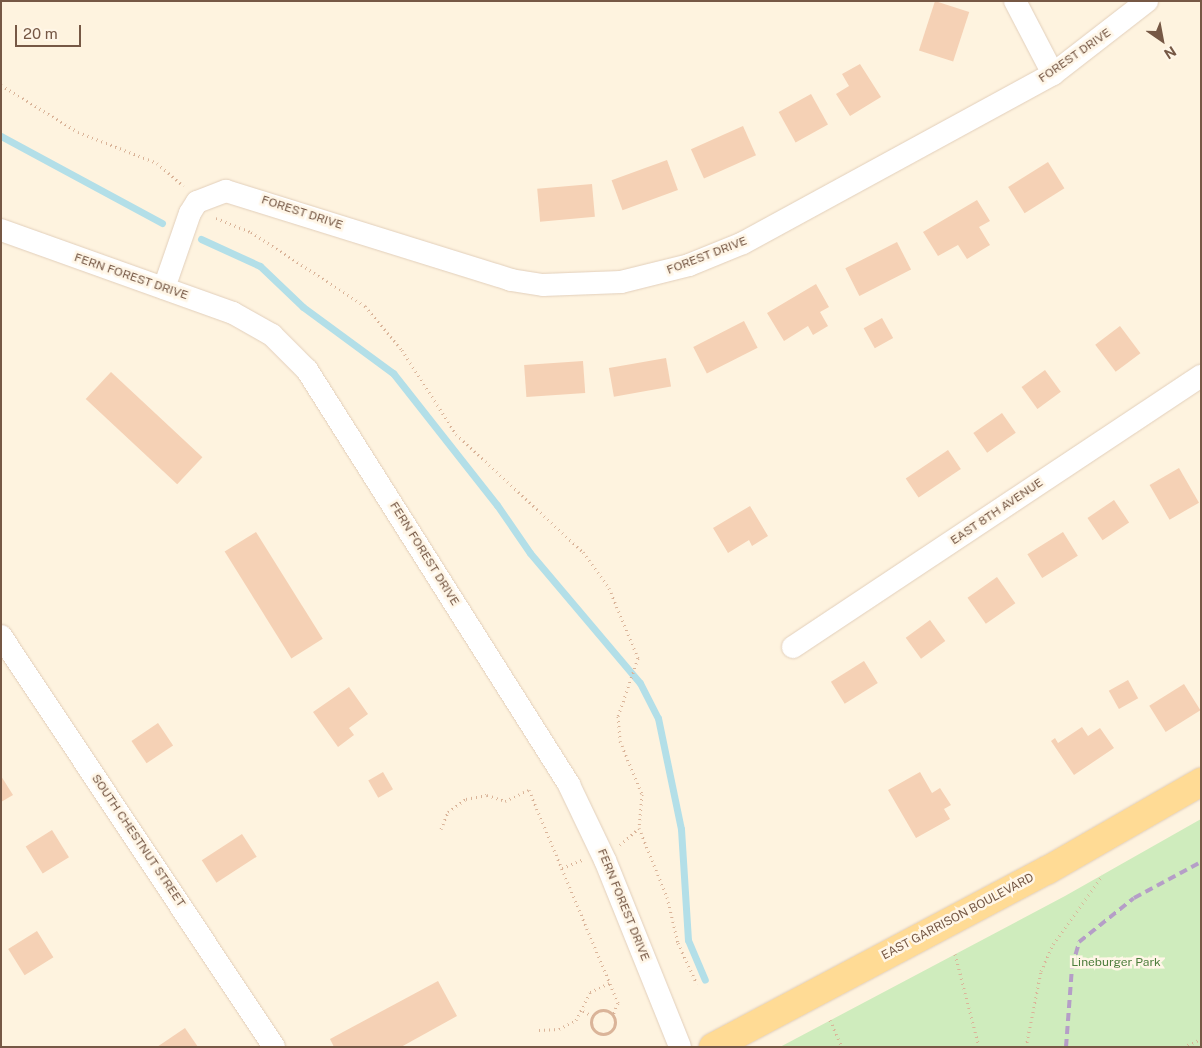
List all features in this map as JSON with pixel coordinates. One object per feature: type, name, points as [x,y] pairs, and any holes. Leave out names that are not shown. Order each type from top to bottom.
[{"type":"main road","name":"EAST GARRISON BOULEVARD","points":[[713,1047],[1048,870],[1201,782]]},
{"type":"street","points":[[1015,1],[1053,74]]},
{"type":"street","name":"FOREST DRIVE","points":[[206,198],[241,192],[511,280],[543,284],[621,282],[689,265],[743,243],[1053,74],[1147,1]]},
{"type":"street","points":[[164,288],[206,198]]},
{"type":"street","name":"FERN FOREST DRIVE","points":[[1,230],[164,288],[251,322],[272,335],[307,370],[569,785],[605,860],[680,1047]]},
{"type":"street","name":"EAST 8TH AVENUE","points":[[793,647],[1201,376]]},
{"type":"street","name":"SOUTH CHESTNUT STREET","points":[[3,644],[274,1047]]},
{"type":"path","points":[[1,85],[78,132],[157,162],[206,198],[214,217],[251,232],[365,306],[402,350],[456,434],[584,552],[609,588],[638,658],[618,716],[620,741],[642,794],[639,828],[667,897],[678,943],[698,984]]},
{"type":"path","points":[[441,829],[448,812],[466,799],[487,795],[505,801],[529,790],[618,1003],[613,1015],[614,1027],[605,1034],[594,1031],[593,1016]]},
{"type":"path","points":[[1026,1047],[1040,971],[1053,944],[1103,875]]},
{"type":"path","points":[[955,954],[979,1047]]},
{"type":"path","points":[[539,1030],[567,1026],[583,1011],[590,992],[609,983]]},
{"type":"path","points":[[593,1016],[603,1010],[613,1015]]},
{"type":"path","points":[[583,1011],[593,1016]]},
{"type":"path","points":[[830,1020],[842,1047]]},
{"type":"path","points":[[1183,1047],[1201,1039]]},
{"type":"green space","name":"Lineburger Park","points":[[1201,819],[1201,1047],[780,1047],[1065,896]]},
{"type":"building","points":[[935,1],[969,12],[953,62],[919,50]]},
{"type":"building","points":[[860,64],[881,97],[850,116],[836,94],[849,86],[842,74]]},
{"type":"building","points":[[811,94],[828,125],[796,143],[779,112]]},
{"type":"building","points":[[743,126],[756,155],[704,178],[691,149]]},
{"type":"building","points":[[667,160],[678,190],[623,210],[612,180]]},
{"type":"building","points":[[1048,162],[1064,188],[1025,213],[1008,187]]},
{"type":"building","points":[[592,184],[595,217],[540,222],[537,189]]},
{"type":"building","points":[[977,200],[990,221],[979,227],[990,245],[967,259],[958,245],[938,256],[923,232]]},
{"type":"building","points":[[897,242],[911,270],[859,296],[845,268]]},
{"type":"building","points":[[816,284],[829,307],[820,312],[828,326],[813,335],[808,326],[784,341],[767,313]]},
{"type":"building","points":[[882,318],[893,338],[875,348],[864,328]]},
{"type":"building","points":[[744,321],[758,348],[707,374],[693,347]]},
{"type":"building","points":[[1120,326],[1140,353],[1116,372],[1095,345]]},
{"type":"building","points":[[666,358],[671,387],[614,397],[609,368]]},
{"type":"building","points":[[583,361],[585,393],[526,397],[524,365]]},
{"type":"building","points":[[1045,370],[1061,392],[1037,409],[1022,387]]},
{"type":"building","points":[[111,372],[202,457],[177,484],[86,399]]},
{"type":"building","points":[[1002,413],[1016,433],[987,453],[973,433]]},
{"type":"building","points":[[948,450],[961,469],[919,498],[906,479]]},
{"type":"building","points":[[1179,468],[1199,503],[1170,520],[1150,485]]},
{"type":"building","points":[[1114,500],[1129,522],[1103,540],[1087,518]]},
{"type":"building","points":[[750,506],[768,536],[752,546],[749,540],[728,553],[713,528]]},
{"type":"building","points":[[256,532],[323,639],[291,658],[225,552]]},
{"type":"building","points":[[1063,532],[1078,556],[1042,578],[1027,554]]},
{"type":"building","points":[[997,577],[1015,603],[986,624],[968,598]]},
{"type":"building","points":[[930,620],[945,641],[921,659],[906,638]]},
{"type":"building","points":[[864,661],[878,683],[845,704],[831,682]]},
{"type":"building","points":[[1128,680],[1138,698],[1119,709],[1109,691]]},
{"type":"building","points":[[1184,684],[1200,710],[1166,732],[1149,706]]},
{"type":"building","points":[[349,687],[368,714],[349,728],[354,735],[338,747],[313,712]]},
{"type":"building","points":[[158,723],[173,745],[147,763],[131,741]]},
{"type":"building","points":[[1082,727],[1088,736],[1100,728],[1114,748],[1074,775],[1051,741],[1055,738],[1058,743]]},
{"type":"building","points":[[383,772],[393,789],[378,798],[368,780]]},
{"type":"building","points":[[920,772],[932,793],[940,788],[951,805],[944,809],[950,819],[916,838],[888,790]]},
{"type":"building","points":[[1,776],[13,795],[1,802]]},
{"type":"building","points":[[52,830],[69,857],[43,874],[26,846]]},
{"type":"building","points":[[242,834],[257,857],[216,883],[202,860]]},
{"type":"building","points":[[37,931],[53,957],[25,975],[8,949]]},
{"type":"building","points":[[438,981],[457,1016],[401,1047],[334,1047],[330,1039]]},
{"type":"building","points":[[185,1028],[198,1047],[157,1047]]},
{"type":"waterway","points":[[1,136],[162,223]]},
{"type":"waterway","points":[[201,239],[260,266],[303,307],[393,373],[497,505],[530,553],[640,683],[658,718],[681,829],[688,940],[705,980]]},
{"type":"railway","points":[[1066,1047],[1072,967],[1079,942],[1134,898],[1201,862]]}]
